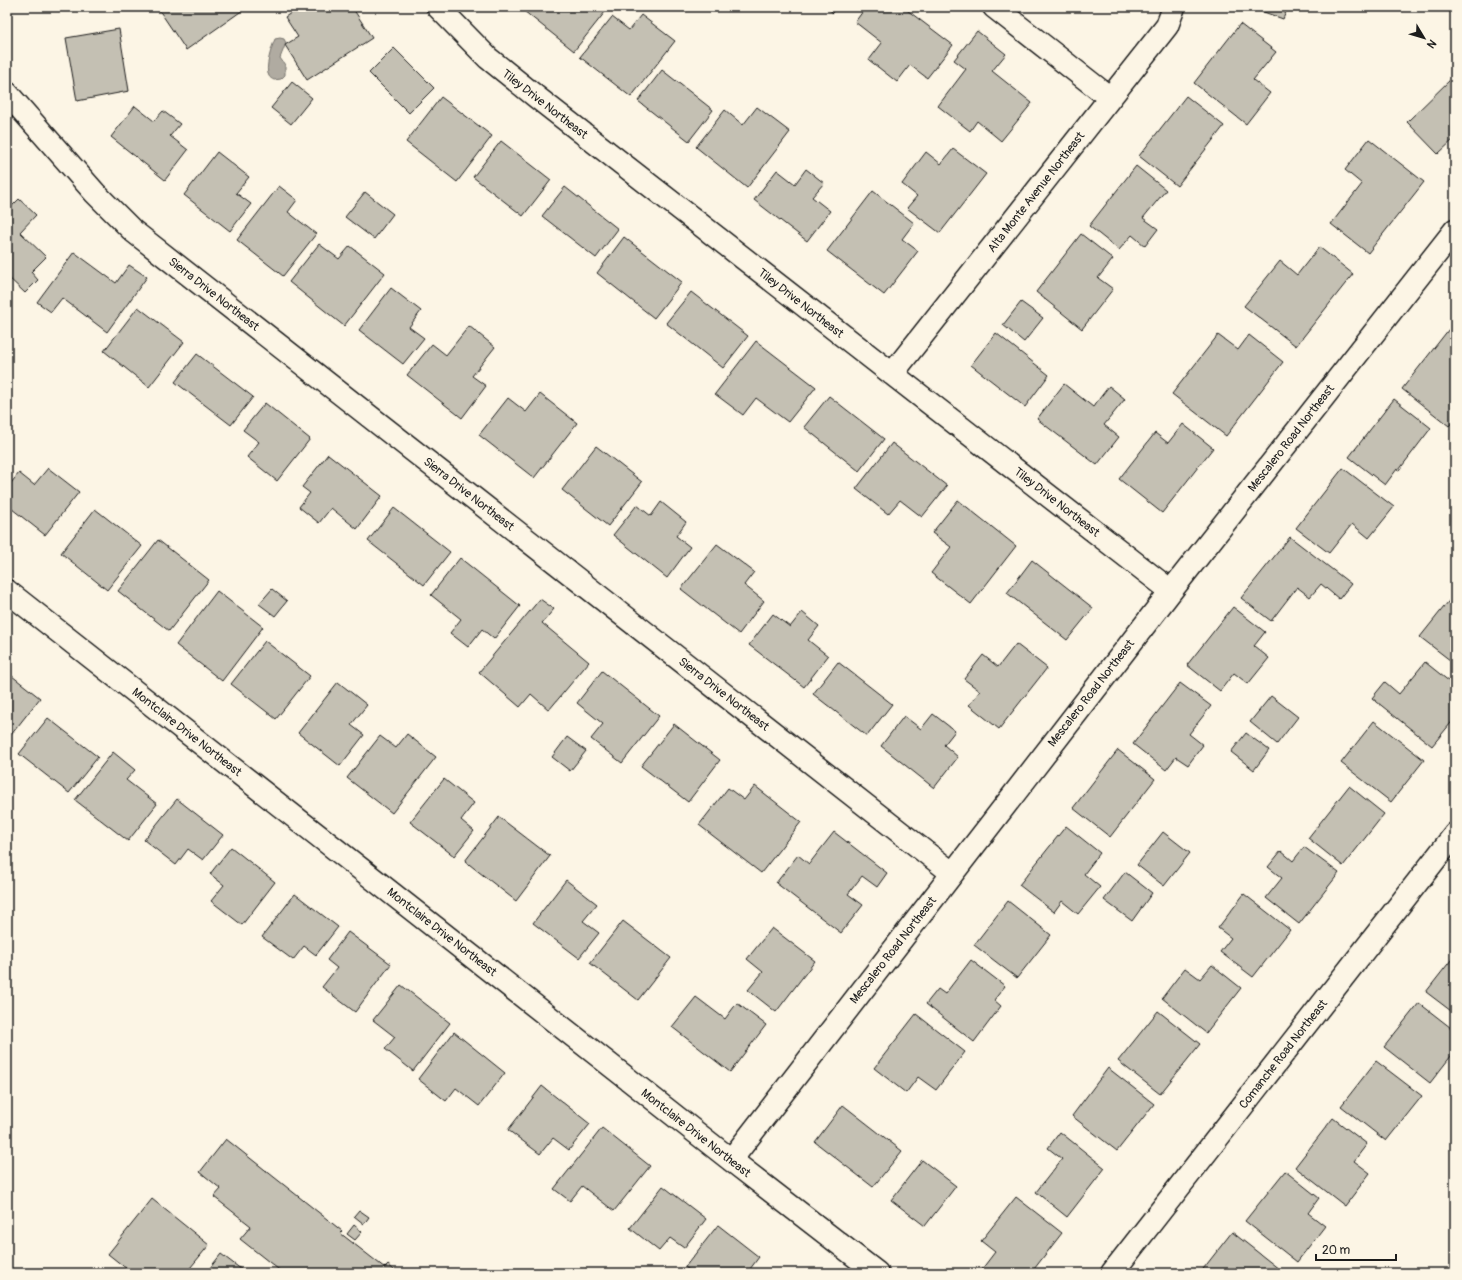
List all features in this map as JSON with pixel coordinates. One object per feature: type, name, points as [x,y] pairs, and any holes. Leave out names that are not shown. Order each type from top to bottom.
[{"type":"street","name":"Tiley Drive Northeast","points":[[438,7],[488,58],[534,95],[1170,591]]},
{"type":"street","points":[[994,7],[1110,98]]},
{"type":"street","name":"Alta Monte Avenue Northeast","points":[[892,374],[1167,26],[1174,7]]},
{"type":"street","name":"Sierra Drive Northeast","points":[[7,93],[95,193],[133,231],[952,873]]},
{"type":"street","name":"Mescalero Road Northeast","points":[[731,1160],[1170,591],[1455,230]]},
{"type":"street","name":"Montclaire Drive Northeast","points":[[7,591],[877,1273]]},
{"type":"street","name":"Comanche Road Northeast","points":[[1112,1273],[1455,834]]},
{"type":"shaded area","points":[[275,39],[284,39],[286,43],[280,58],[285,65],[285,75],[281,79],[274,80],[270,77],[267,68],[270,52]]},
{"type":"building","points":[[157,7],[241,7],[243,10],[186,50]]},
{"type":"building","points":[[300,7],[352,7],[372,38],[307,80],[285,45],[298,37],[285,17]]},
{"type":"building","points":[[527,7],[609,7],[574,51],[524,11]]},
{"type":"building","points":[[826,7],[837,7],[833,13]]},
{"type":"building","points":[[866,7],[903,7],[953,45],[927,78],[910,65],[897,82],[869,60],[882,43],[855,22]]},
{"type":"building","points":[[1250,7],[1288,7],[1283,19]]},
{"type":"building","points":[[641,15],[675,41],[631,97],[580,57],[612,17],[629,30]]},
{"type":"building","points":[[1240,24],[1276,52],[1253,80],[1270,93],[1246,124],[1194,83]]},
{"type":"building","points":[[119,29],[129,91],[77,101],[66,38]]},
{"type":"building","points":[[977,31],[1006,54],[992,71],[1032,103],[1001,141],[977,121],[970,131],[938,106],[966,69],[954,60]]},
{"type":"building","points":[[394,48],[434,88],[409,113],[369,73]]},
{"type":"building","points":[[662,70],[713,110],[689,141],[638,101]]},
{"type":"building","points":[[1455,75],[1455,138],[1438,154],[1407,122]]},
{"type":"building","points":[[292,82],[312,98],[291,124],[271,108]]},
{"type":"building","points":[[1186,96],[1224,126],[1177,186],[1139,156]]},
{"type":"building","points":[[441,97],[492,136],[457,182],[406,142]]},
{"type":"building","points":[[135,106],[154,121],[163,111],[180,124],[170,136],[188,150],[165,180],[111,137]]},
{"type":"building","points":[[757,107],[790,132],[747,188],[696,147],[725,110],[743,125]]},
{"type":"building","points":[[1369,139],[1424,182],[1368,253],[1331,224],[1362,184],[1345,170]]},
{"type":"building","points":[[501,141],[551,180],[523,216],[473,177]]},
{"type":"building","points":[[953,149],[986,174],[940,233],[907,208],[917,196],[902,184],[926,152],[941,164]]},
{"type":"building","points":[[217,152],[249,177],[236,193],[251,204],[230,231],[184,195]]},
{"type":"building","points":[[1136,166],[1166,190],[1143,218],[1158,229],[1145,246],[1132,235],[1119,250],[1089,226]]},
{"type":"building","points":[[806,169],[824,183],[812,197],[830,211],[807,241],[754,200],[777,170],[795,184]]},
{"type":"building","points":[[279,186],[297,200],[288,212],[316,234],[283,276],[237,240]]},
{"type":"building","points":[[565,187],[618,229],[596,258],[542,216]]},
{"type":"building","points":[[873,191],[914,223],[902,239],[918,251],[884,295],[827,251]]},
{"type":"building","points":[[365,192],[393,214],[374,239],[345,217]]},
{"type":"building","points":[[19,199],[36,215],[20,232],[46,257],[31,272],[38,280],[25,293],[7,276],[7,211]]},
{"type":"building","points":[[1081,234],[1113,259],[1098,278],[1113,289],[1082,329],[1036,292]]},
{"type":"building","points":[[624,237],[682,282],[654,318],[597,273]]},
{"type":"building","points":[[319,244],[339,259],[350,246],[385,273],[344,326],[289,282]]},
{"type":"building","points":[[1319,247],[1353,274],[1296,346],[1244,306],[1280,261],[1297,275]]},
{"type":"building","points":[[74,252],[116,283],[129,265],[147,277],[107,332],[62,298],[51,312],[37,302]]},
{"type":"building","points":[[391,288],[421,311],[409,327],[424,338],[403,364],[359,330]]},
{"type":"building","points":[[691,292],[748,336],[723,368],[666,323]]},
{"type":"building","points":[[1021,302],[1043,318],[1024,342],[1003,325]]},
{"type":"building","points":[[138,307],[184,342],[149,387],[104,351]]},
{"type":"building","points":[[469,326],[495,347],[472,376],[486,386],[462,418],[407,375],[432,344],[446,355]]},
{"type":"building","points":[[1449,329],[1455,334],[1455,419],[1449,426],[1402,389]]},
{"type":"building","points":[[996,333],[1049,375],[1025,407],[971,365]]},
{"type":"building","points":[[1218,335],[1238,350],[1249,335],[1283,362],[1226,436],[1172,394]]},
{"type":"building","points":[[756,341],[816,387],[788,422],[756,398],[743,415],[715,394]]},
{"type":"building","points":[[197,354],[253,397],[231,425],[175,382]]},
{"type":"building","points":[[1064,384],[1093,407],[1109,386],[1125,399],[1104,425],[1119,437],[1097,465],[1037,419]]},
{"type":"building","points":[[540,394],[577,423],[534,478],[479,435],[508,398],[526,412]]},
{"type":"building","points":[[829,396],[884,439],[859,471],[804,427]]},
{"type":"building","points":[[1394,399],[1431,428],[1399,470],[1397,469],[1385,485],[1349,457]]},
{"type":"building","points":[[265,403],[310,439],[277,481],[247,457],[259,442],[243,430]]},
{"type":"building","points":[[1183,424],[1213,448],[1162,513],[1119,479],[1155,433],[1168,443]]},
{"type":"building","points":[[892,443],[947,486],[922,517],[900,500],[888,514],[856,489]]},
{"type":"building","points":[[596,446],[642,482],[608,526],[562,490]]},
{"type":"building","points":[[328,454],[382,496],[357,529],[331,508],[319,523],[299,507],[310,493],[302,487]]},
{"type":"building","points":[[48,468],[79,492],[45,535],[7,505],[7,488],[19,473],[34,485]]},
{"type":"building","points":[[1343,468],[1394,507],[1369,538],[1352,524],[1329,553],[1296,528]]},
{"type":"building","points":[[958,500],[1016,546],[971,604],[931,573],[951,547],[932,533]]},
{"type":"building","points":[[661,502],[686,522],[676,536],[690,547],[667,578],[613,535],[637,505],[651,516]]},
{"type":"building","points":[[394,508],[450,552],[424,585],[368,541]]},
{"type":"building","points":[[95,509],[142,546],[107,590],[61,553]]},
{"type":"building","points":[[1290,537],[1351,584],[1339,599],[1321,584],[1310,597],[1297,587],[1271,621],[1241,598]]},
{"type":"building","points":[[158,540],[209,580],[169,631],[118,591]]},
{"type":"building","points":[[717,544],[754,572],[744,585],[764,601],[739,634],[681,589]]},
{"type":"building","points":[[460,558],[520,606],[494,639],[482,629],[468,647],[450,633],[461,619],[431,595]]},
{"type":"building","points":[[1032,560],[1093,608],[1067,640],[1007,593]]},
{"type":"building","points":[[272,589],[287,601],[275,616],[259,604]]},
{"type":"building","points":[[217,591],[263,627],[222,681],[176,645]]},
{"type":"building","points":[[1452,597],[1455,600],[1455,664],[1420,637]]},
{"type":"building","points":[[540,599],[554,609],[542,623],[589,662],[549,710],[531,694],[520,707],[479,672]]},
{"type":"building","points":[[1233,607],[1265,632],[1254,646],[1269,658],[1248,684],[1234,673],[1220,691],[1187,665]]},
{"type":"building","points":[[802,612],[819,626],[808,640],[828,656],[804,687],[749,645],[773,614],[790,627]]},
{"type":"building","points":[[265,641],[310,676],[276,719],[231,684]]},
{"type":"building","points":[[1016,644],[1047,668],[999,729],[969,705],[980,691],[964,679],[983,655],[998,667]]},
{"type":"building","points":[[838,662],[892,704],[867,736],[813,694]]},
{"type":"building","points":[[1425,662],[1455,686],[1455,718],[1432,746],[1372,698],[1385,682],[1399,694]]},
{"type":"building","points":[[602,671],[659,716],[622,763],[591,739],[603,724],[577,703]]},
{"type":"building","points":[[7,672],[40,698],[7,740]]},
{"type":"building","points":[[338,682],[367,705],[351,725],[364,735],[340,766],[298,733]]},
{"type":"building","points":[[1180,683],[1211,706],[1189,734],[1203,745],[1188,765],[1176,757],[1166,770],[1133,744]]},
{"type":"building","points":[[1271,696],[1298,717],[1277,744],[1250,722]]},
{"type":"building","points":[[933,714],[955,731],[944,745],[958,757],[934,788],[881,746],[904,716],[921,729]]},
{"type":"building","points":[[48,718],[98,757],[69,793],[19,754]]},
{"type":"building","points":[[1374,721],[1424,760],[1391,802],[1341,763]]},
{"type":"building","points":[[674,724],[720,760],[688,802],[641,766]]},
{"type":"building","points":[[1246,733],[1269,750],[1254,770],[1231,752]]},
{"type":"building","points":[[407,734],[436,757],[392,813],[347,778],[380,736],[396,748]]},
{"type":"building","points":[[567,737],[586,751],[570,771],[552,757]]},
{"type":"building","points":[[1118,750],[1155,779],[1110,837],[1073,808]]},
{"type":"building","points":[[113,752],[135,770],[126,780],[157,804],[128,841],[75,800]]},
{"type":"building","points":[[444,779],[474,803],[461,820],[474,831],[454,856],[410,822]]},
{"type":"building","points":[[755,786],[801,822],[761,873],[699,825],[728,788],[744,800]]},
{"type":"building","points":[[1349,786],[1384,814],[1343,866],[1308,838]]},
{"type":"building","points":[[177,799],[223,835],[203,860],[188,849],[176,865],[144,840]]},
{"type":"building","points":[[499,817],[550,856],[516,901],[465,861]]},
{"type":"building","points":[[1066,826],[1100,853],[1084,874],[1100,887],[1078,914],[1062,901],[1054,912],[1019,885]]},
{"type":"building","points":[[834,832],[887,873],[877,887],[862,876],[848,894],[863,905],[841,933],[776,883],[798,855],[809,864]]},
{"type":"building","points":[[1163,832],[1190,853],[1164,886],[1137,865]]},
{"type":"building","points":[[231,847],[275,882],[242,925],[211,901],[224,885],[210,874]]},
{"type":"building","points":[[1304,847],[1339,873],[1299,924],[1266,898],[1282,878],[1268,867],[1281,851],[1293,861]]},
{"type":"building","points":[[1125,872],[1152,893],[1132,921],[1104,900]]},
{"type":"building","points":[[566,880],[597,904],[583,921],[599,933],[579,958],[533,923]]},
{"type":"building","points":[[295,894],[338,927],[316,955],[304,946],[293,960],[262,937]]},
{"type":"building","points":[[1244,894],[1290,930],[1253,977],[1220,952],[1231,938],[1218,928]]},
{"type":"building","points":[[1008,901],[1051,935],[1017,978],[974,945]]},
{"type":"building","points":[[623,921],[671,958],[638,1000],[590,963]]},
{"type":"building","points":[[772,928],[815,961],[776,1012],[748,990],[763,972],[747,959]]},
{"type":"building","points":[[348,932],[391,964],[355,1012],[322,987],[337,968],[327,960]]},
{"type":"building","points":[[1455,955],[1455,1014],[1426,992]]},
{"type":"building","points":[[971,960],[1005,986],[994,1000],[1001,1006],[974,1042],[926,1004],[938,989],[945,994]]},
{"type":"building","points":[[1212,965],[1241,988],[1206,1033],[1162,998],[1185,968],[1200,979]]},
{"type":"building","points":[[401,985],[450,1023],[413,1071],[385,1049],[395,1037],[373,1020]]},
{"type":"building","points":[[696,997],[725,1019],[737,1003],[766,1025],[730,1072],[672,1027]]},
{"type":"building","points":[[1419,1003],[1455,1031],[1455,1051],[1430,1083],[1384,1047]]},
{"type":"building","points":[[1158,1011],[1200,1044],[1160,1094],[1118,1061]]},
{"type":"building","points":[[916,1014],[965,1052],[936,1090],[918,1077],[906,1093],[874,1068]]},
{"type":"building","points":[[454,1032],[505,1073],[479,1106],[456,1088],[446,1101],[418,1079]]},
{"type":"building","points":[[1376,1061],[1422,1096],[1386,1141],[1341,1106]]},
{"type":"building","points":[[1108,1068],[1154,1104],[1117,1151],[1072,1116]]},
{"type":"building","points":[[542,1086],[590,1124],[569,1150],[553,1138],[540,1154],[508,1130]]},
{"type":"building","points":[[843,1105],[902,1151],[873,1187],[815,1142]]},
{"type":"building","points":[[1333,1118],[1367,1144],[1354,1161],[1370,1173],[1345,1206],[1295,1167]]},
{"type":"building","points":[[602,1128],[650,1166],[614,1211],[582,1186],[570,1201],[554,1189]]},
{"type":"building","points":[[1060,1132],[1105,1168],[1067,1217],[1036,1192],[1062,1159],[1048,1148]]},
{"type":"building","points":[[226,1139],[342,1231],[340,1233],[385,1268],[388,1265],[398,1273],[283,1273],[240,1239],[251,1226],[214,1197],[221,1189],[200,1172]]},
{"type":"building","points":[[922,1160],[956,1186],[925,1226],[891,1200]]},
{"type":"building","points":[[1285,1171],[1319,1198],[1308,1213],[1325,1226],[1297,1262],[1245,1221]]},
{"type":"building","points":[[663,1186],[706,1219],[684,1248],[670,1238],[659,1251],[630,1228]]},
{"type":"building","points":[[1016,1197],[1062,1233],[1031,1273],[986,1273],[982,1269],[995,1252],[981,1241]]},
{"type":"building","points":[[152,1199],[209,1245],[186,1273],[132,1273],[108,1254]]},
{"type":"building","points":[[359,1210],[369,1217],[364,1224],[354,1216]]},
{"type":"building","points":[[354,1225],[362,1232],[355,1240],[347,1234]]},
{"type":"building","points":[[718,1225],[759,1257],[747,1273],[693,1273],[685,1267]]},
{"type":"building","points":[[1232,1232],[1284,1273],[1200,1273]]},
{"type":"building","points":[[221,1254],[246,1273],[206,1273]]}]
